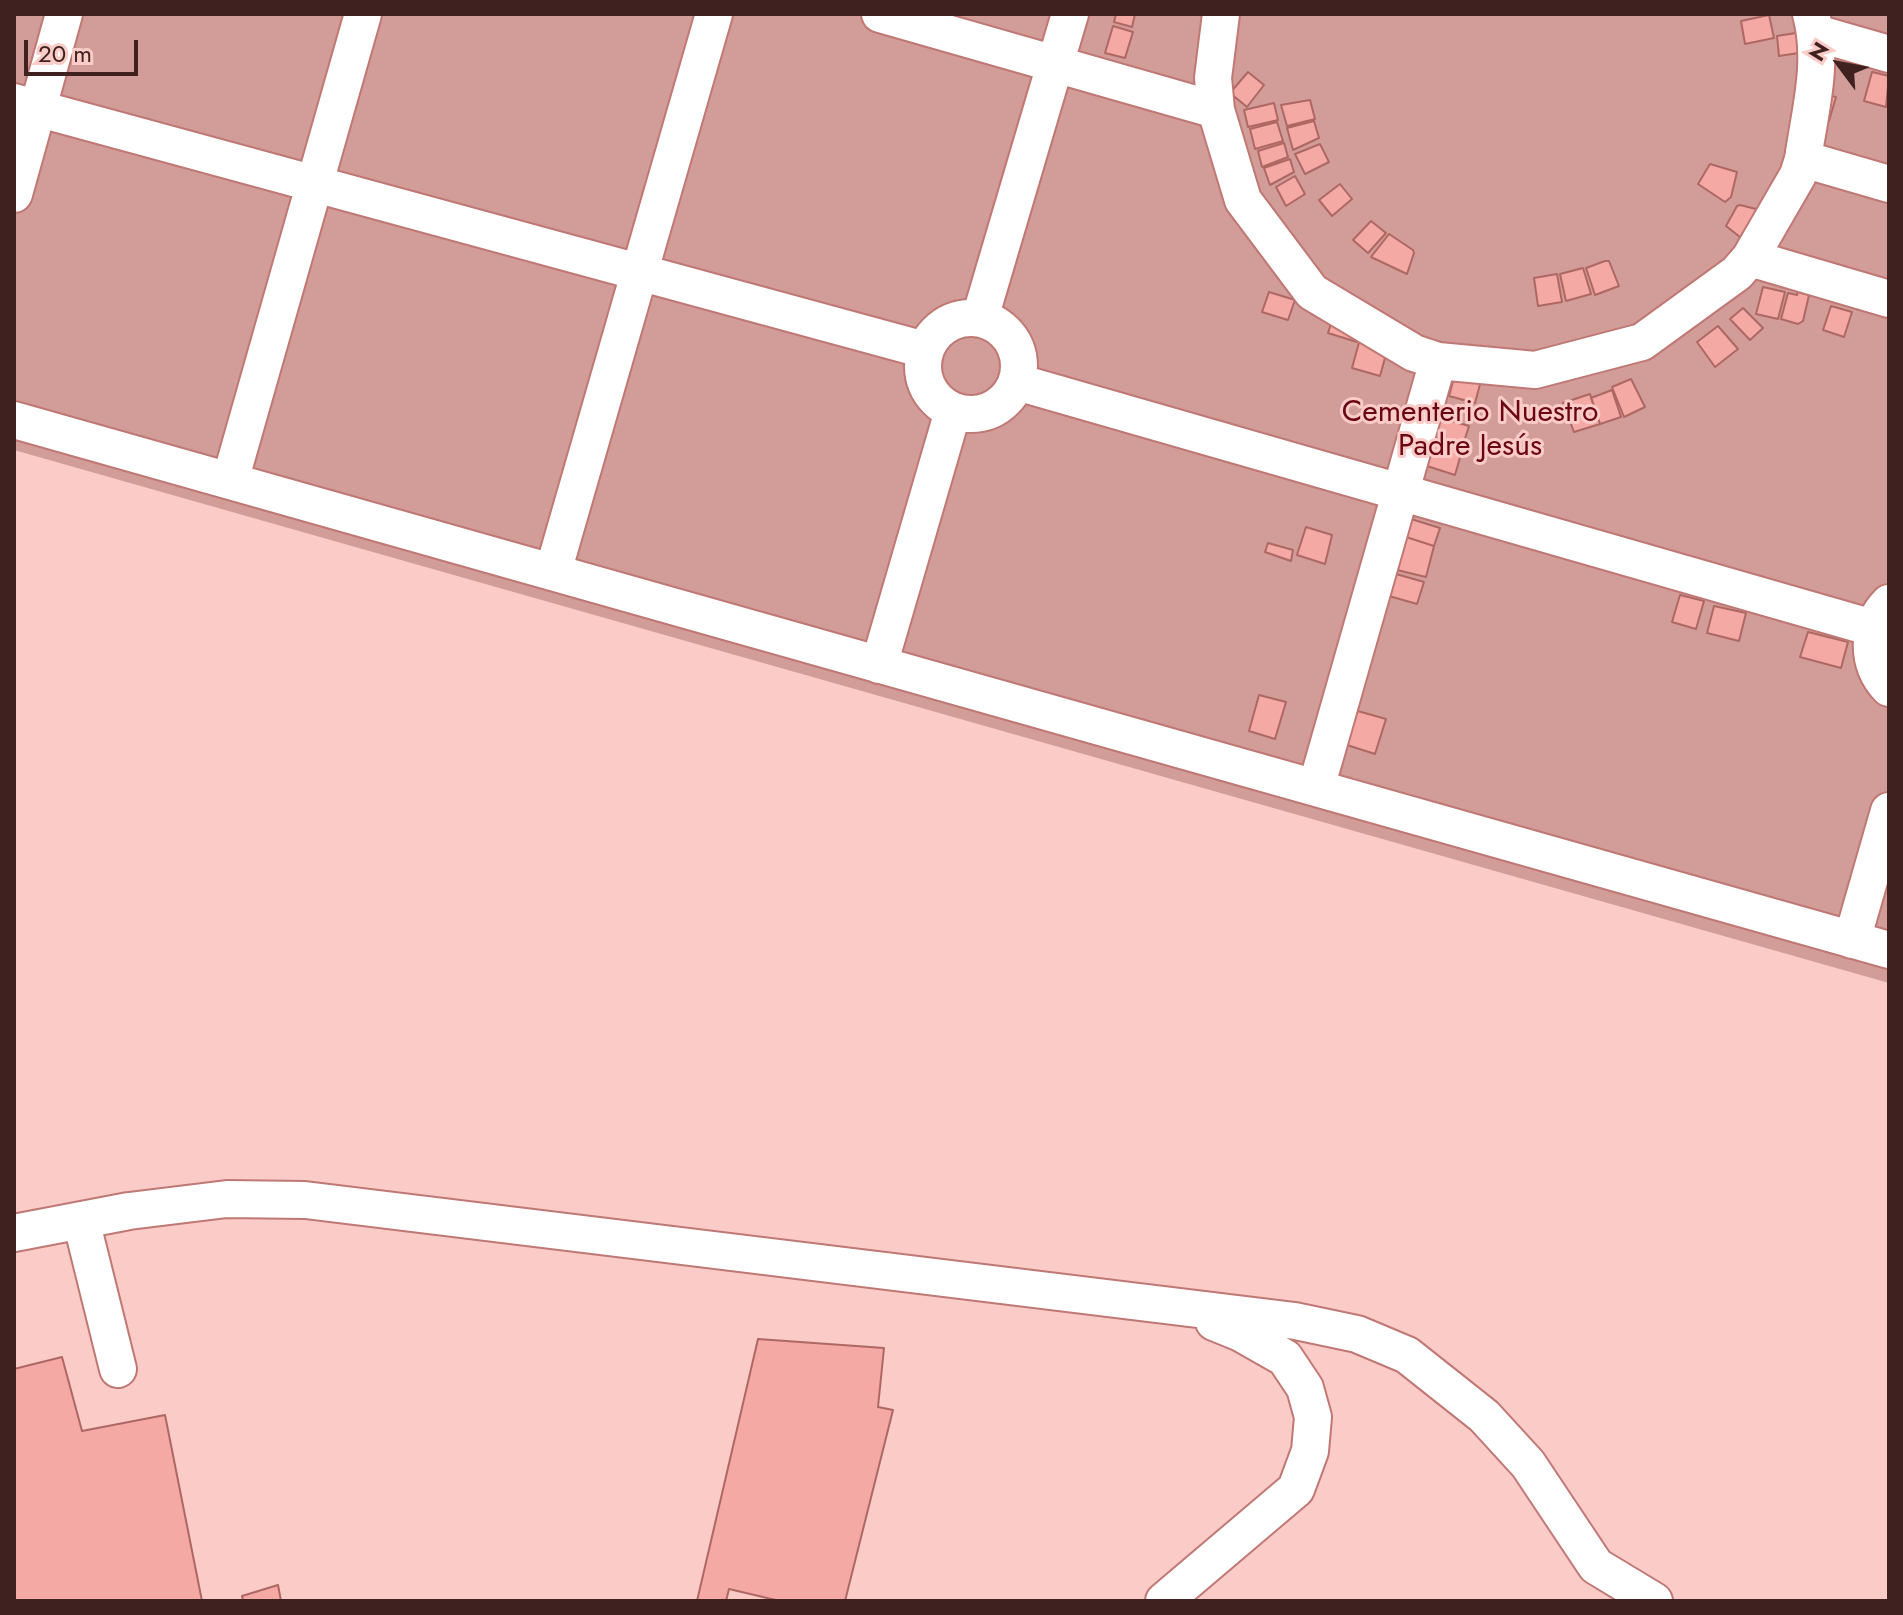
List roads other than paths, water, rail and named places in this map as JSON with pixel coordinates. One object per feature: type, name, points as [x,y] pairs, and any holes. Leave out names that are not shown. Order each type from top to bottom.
[{"type":"street","points":[[14,194],[26,106],[64,14]]},
{"type":"street","points":[[230,481],[363,14]]},
{"type":"street","points":[[553,572],[714,14]]},
{"type":"street","points":[[880,14],[1216,110]]},
{"type":"street","points":[[980,318],[1070,14]]},
{"type":"street","points":[[1221,14],[1213,78],[1216,110],[1243,200],[1312,292],[1414,353],[1438,361],[1535,370],[1642,342],[1737,273],[1750,258],[1798,175],[1803,159],[1818,58],[1814,24],[1889,54]]},
{"type":"street","points":[[26,106],[925,350]]},
{"type":"street","points":[[1803,159],[1889,184]]},
{"type":"street","points":[[1750,258],[1889,299]]},
{"type":"street","points":[[980,318],[1008,334],[1017,349],[1020,365],[1017,382],[1011,394],[991,410],[979,414],[953,411],[940,404],[924,379],[925,350],[941,328],[953,321],[980,318]]},
{"type":"street","points":[[1316,788],[1438,361]]},
{"type":"street","points":[[1017,382],[1400,492],[1881,616],[1871,648],[1875,668],[1889,688]]},
{"type":"street","points":[[879,665],[953,411]]},
{"type":"street","points":[[14,420],[1889,950]]},
{"type":"street","points":[[1852,940],[1889,811]]},
{"type":"street","points":[[14,1233],[129,1211],[227,1199],[305,1200],[1295,1321],[1357,1334],[1407,1355],[1484,1416],[1528,1464],[1598,1584],[1654,1601]]},
{"type":"street","points":[[81,1220],[118,1369]]},
{"type":"street","points":[[1164,1601],[1193,1580],[1296,1489],[1310,1451],[1313,1417],[1305,1388],[1285,1358],[1241,1333],[1179,1307]]},
{"type":"park label","name":"Cementerio Nuestro Padre Jesús","points":[[1470,431]]}]
